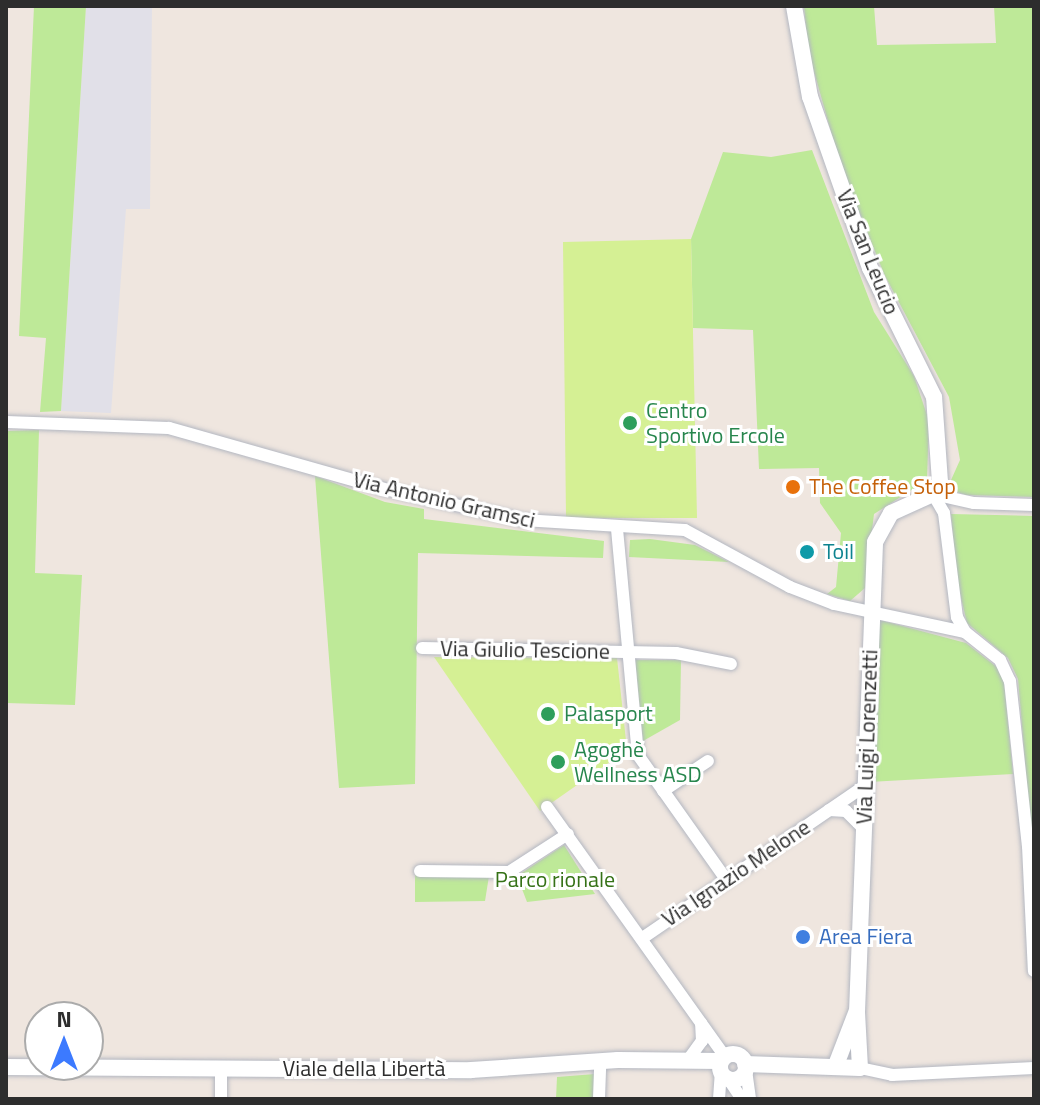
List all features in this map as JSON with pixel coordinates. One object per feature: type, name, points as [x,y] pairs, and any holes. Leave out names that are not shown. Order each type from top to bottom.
[{"type":"street","name":"Via San Leucio","points":[[794,6],[810,97],[870,268],[934,397],[940,465],[933,494]]},
{"type":"street","name":"Via Antonio Gramsci","points":[[6,422],[169,428],[442,503],[523,520],[617,529],[685,530],[790,587],[871,613],[965,632]]},
{"type":"street","points":[[933,494],[974,503],[1034,505]]},
{"type":"street","points":[[933,494],[944,513],[957,617],[965,632],[1000,660],[1010,681],[1028,846],[1034,971]]},
{"type":"street","name":"Via Luigi Lorenzetti","points":[[857,1012],[863,787],[871,613],[879,527],[891,513],[933,494]]},
{"type":"street","name":"Via Giulio Tescione","points":[[617,529],[638,755],[725,878]]},
{"type":"street","name":"Via Giulio Tescione","points":[[422,648],[676,653],[731,664]]},
{"type":"street","points":[[663,791],[708,761]]},
{"type":"street","name":"Via Ignazio Melone","points":[[644,937],[725,878],[863,787]]},
{"type":"street","points":[[547,807],[644,937],[700,1020],[742,1099]]},
{"type":"street","name":"Via Ignazio Melone","points":[[829,810],[846,811],[863,828]]},
{"type":"street","points":[[420,871],[509,872],[568,834]]},
{"type":"street","points":[[836,1065],[857,1012]]},
{"type":"street","points":[[857,1012],[860,1068],[892,1075],[1034,1068]]},
{"type":"street","points":[[688,1060],[702,1041],[700,1020]]},
{"type":"street","name":"Viale della Libertà","points":[[6,1067],[471,1070],[688,1060],[724,1068],[737,1055],[747,1073],[766,1064],[860,1068]]},
{"type":"street","points":[[599,1099],[600,1062]]},
{"type":"street","points":[[221,1068],[221,1099]]},
{"type":"street","points":[[724,1068],[741,1077],[747,1073],[750,1099]]},
{"type":"street","points":[[719,1099],[724,1068]]},
{"type":"shaded area","points":[[86,6],[152,6],[150,209],[126,209],[111,413],[61,411]]},
{"type":"green space","points":[[34,6],[86,6],[61,411],[40,412],[46,338],[19,336]]},
{"type":"green space","points":[[804,6],[874,6],[877,45],[996,43],[994,6],[1034,6],[1034,497],[966,495],[947,489],[960,460],[949,397],[884,274],[840,164],[808,50]]},
{"type":"green space","points":[[812,150],[874,312],[914,376],[929,421],[927,480],[874,514],[865,588],[850,601],[827,594],[836,587],[841,533],[820,503],[819,468],[759,469],[753,330],[693,328],[691,239],[723,152],[771,157]]},
{"type":"green space","name":"Centro Sportivo Ercole","points":[[691,239],[697,518],[566,518],[563,242]]},
{"type":"green space","points":[[39,430],[35,573],[82,575],[75,705],[6,703],[6,431]]},
{"type":"green space","points":[[315,476],[385,502],[424,509],[424,519],[604,541],[603,558],[418,553],[415,784],[339,788]]},
{"type":"green space","points":[[951,514],[1034,516],[1034,868],[1018,679],[1008,658],[967,623],[957,581]]},
{"type":"green space","points":[[650,539],[695,545],[729,562],[629,557],[630,540]]},
{"type":"green space","points":[[876,619],[966,643],[998,668],[1004,681],[1013,774],[869,782]]},
{"type":"green space","name":"Palasport","points":[[434,657],[617,658],[627,750],[540,811]]},
{"type":"green space","points":[[635,660],[681,660],[680,720],[643,741]]},
{"type":"green space","name":"Parco rionale","points":[[564,845],[595,894],[527,902],[517,876]]},
{"type":"green space","points":[[415,875],[489,876],[485,901],[415,902]]},
{"type":"green space","points":[[595,1074],[594,1099],[556,1099],[557,1077]]},
{"type":"place","name":"Centro Sportivo Ercole","points":[[630,423]]},
{"type":"place","name":"The Coffee Stop","points":[[793,487]]},
{"type":"place","name":"Toil","points":[[807,552]]},
{"type":"place","name":"Palasport","points":[[548,714]]},
{"type":"place","name":"Agoghè Wellness ASD","points":[[558,762]]},
{"type":"place","name":"Area Fiera","points":[[803,937]]}]
